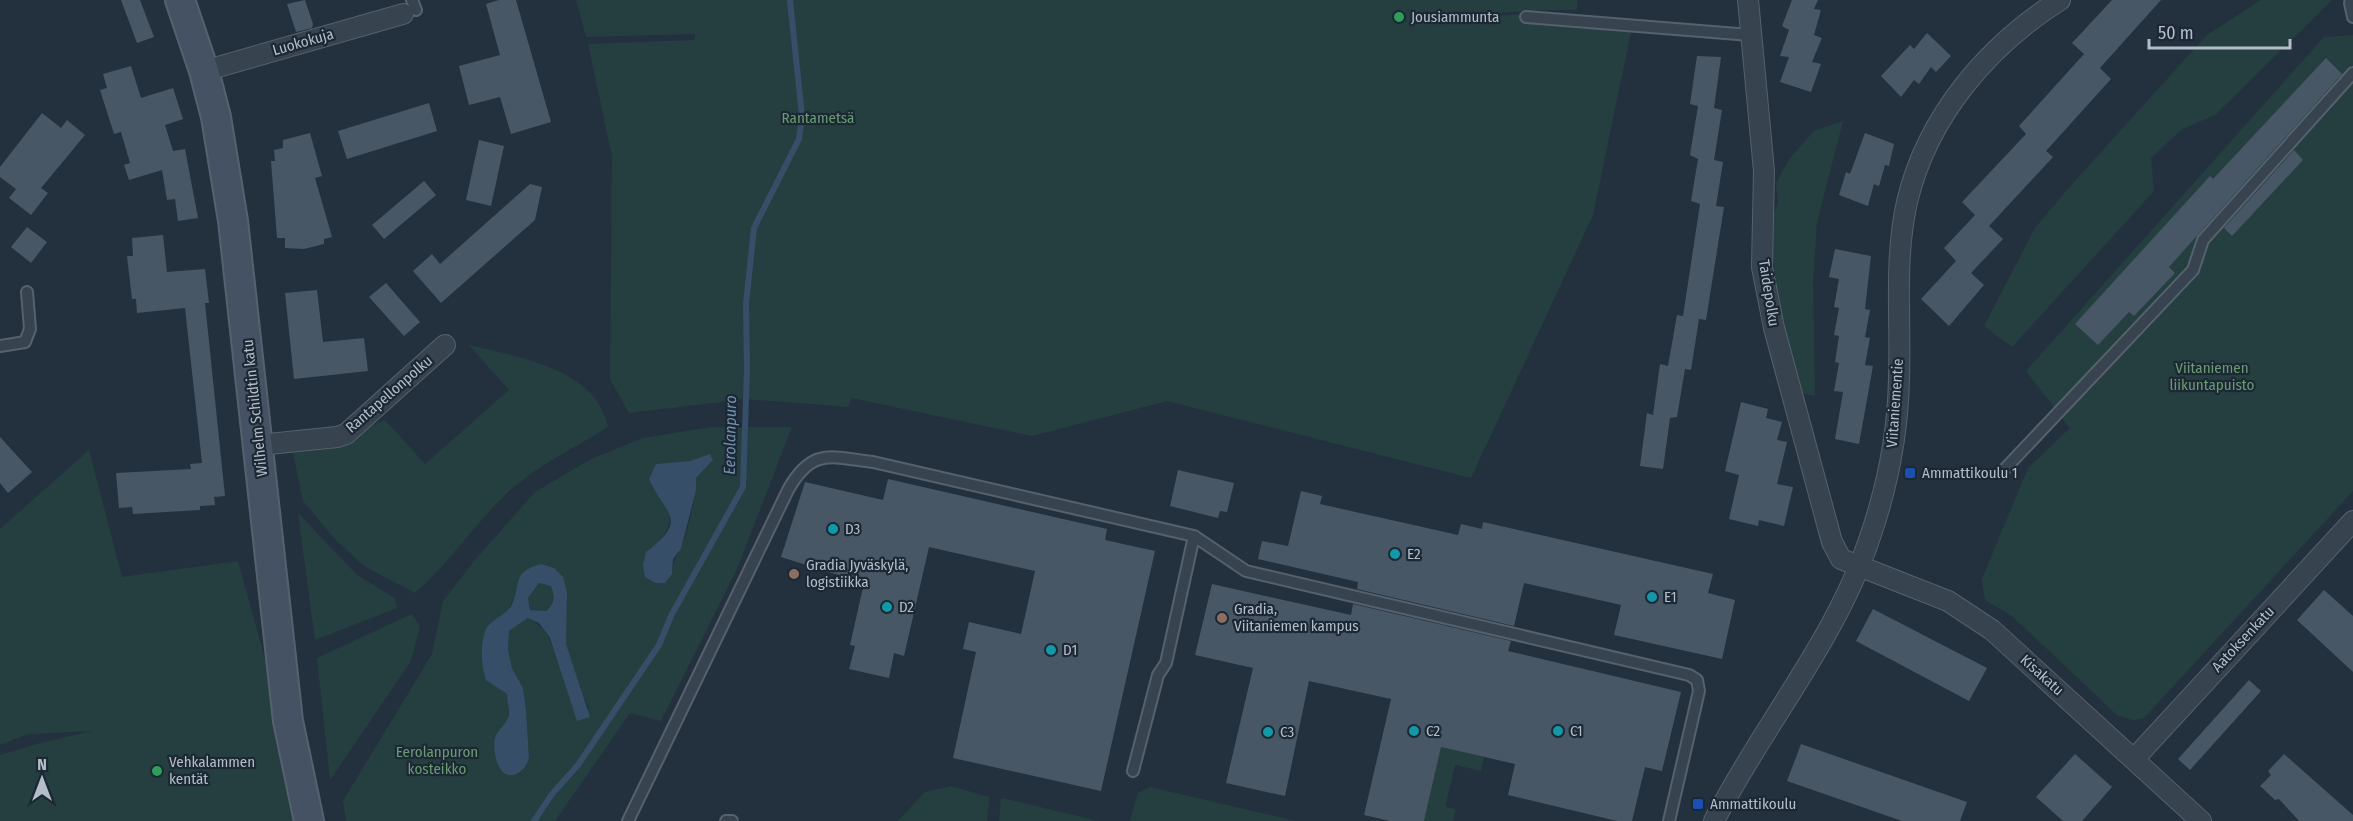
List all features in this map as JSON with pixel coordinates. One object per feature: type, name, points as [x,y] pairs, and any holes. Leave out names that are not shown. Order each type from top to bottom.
[{"type":"street","name":"Wilhelm Schildtin katu","points":[[180,0],[204,71],[216,117],[233,221],[288,721],[309,821]]},
{"type":"street","name":"Taidepolku","points":[[1748,0],[1764,171],[1762,267],[1774,328],[1832,542],[1841,559],[1859,566]]},
{"type":"street","name":"Viitaniementie","points":[[1714,821],[1828,631],[1859,566],[1889,471],[1896,428],[1899,377],[1898,294],[1901,242],[1907,201],[1928,143],[1957,94],[1993,51],[2035,16],[2060,0]]},
{"type":"street","name":"Luokokuja","points":[[204,71],[410,8]]},
{"type":"street","name":"Rantapellonpolku","points":[[259,445],[337,437],[346,434],[398,393],[444,350]]},
{"type":"street","name":"Aatoksenkatu","points":[[2135,758],[2353,521]]},
{"type":"street","name":"Kisakatu","points":[[1859,566],[1947,601],[1992,630],[2135,758],[2201,821]]},
{"type":"lane","points":[[2350,3],[2353,17]]},
{"type":"lane","points":[[1526,17],[1750,35]]},
{"type":"lane","points":[[2001,473],[2193,270],[2203,240],[2353,73]]},
{"type":"lane","points":[[0,346],[25,342],[30,329],[27,292]]},
{"type":"lane","points":[[628,821],[788,490],[797,474],[814,459],[873,462],[1194,536],[1246,571],[1689,675],[1697,680],[1699,690],[1669,821]]},
{"type":"lane","points":[[1133,771],[1158,675],[1166,663],[1194,536]]},
{"type":"lane","points":[[726,821],[732,821]]},
{"type":"green space","name":"Rantametsä","points":[[576,0],[1577,0],[1577,10],[1539,10],[1398,21],[1527,14],[1632,27],[1593,215],[1471,478],[1167,401],[1032,436],[852,398],[848,407],[746,399],[629,413],[610,379],[612,156],[588,44],[695,40],[695,34],[586,37]]},
{"type":"green space","points":[[2261,0],[2332,0],[2215,115],[2182,129],[2151,158],[2154,191],[2012,347],[1984,326],[2035,228],[2073,183],[2207,35]]},
{"type":"green space","name":"Viitaniemen liikuntapuisto","points":[[2353,35],[2353,491],[2143,719],[2132,720],[2117,715],[2012,616],[1985,600],[1982,579],[2028,468],[2070,428],[2026,371],[2324,37]]},
{"type":"green space","points":[[1843,121],[1817,222],[1813,281],[1815,396],[1800,393],[1775,292],[1771,221],[1778,203],[1776,183],[1790,158],[1814,131]]},
{"type":"green space","points":[[469,345],[531,361],[572,378],[588,391],[601,407],[608,427],[548,462],[515,486],[415,593],[364,566],[334,538],[303,501],[293,453],[348,444],[370,426],[385,420],[425,464],[509,390]]},
{"type":"green space","name":"Eerolanpuron kosteikko","points":[[712,427],[792,427],[737,569],[661,721],[630,713],[555,821],[346,821],[343,801],[432,654],[443,601],[474,561],[535,492],[591,459],[643,438]],"holes":[[[710,454],[713,460],[696,478],[689,524],[672,574],[646,552],[666,532],[669,522],[668,502],[656,464],[690,461]],[[554,568],[560,577],[566,595],[565,634],[568,653],[590,711],[570,690],[549,638],[537,623],[528,618],[509,631],[508,650],[512,668],[523,688],[529,758],[505,723],[508,713],[506,692],[483,639],[512,601]]]},
{"type":"green space","points":[[89,450],[122,577],[238,561],[270,677],[297,821],[0,821],[0,755],[92,731],[28,734],[0,745],[0,529]]},
{"type":"green space","points":[[298,513],[357,575],[395,598],[397,608],[315,640]]},
{"type":"green space","points":[[539,583],[551,586],[553,593],[553,602],[546,611],[530,610],[528,598]]},
{"type":"green space","points":[[412,614],[420,626],[411,661],[330,780],[317,658]]},
{"type":"green space","points":[[1441,747],[1484,757],[1481,771],[1455,765],[1445,807],[1456,809],[1453,821],[1424,821]]},
{"type":"green space","points":[[951,786],[989,797],[987,821],[898,821],[925,792]]},
{"type":"green space","points":[[1150,787],[1296,821],[1130,821],[1138,793]]},
{"type":"green space","points":[[1001,798],[1011,800],[1098,821],[999,821]]},
{"type":"water","points":[[710,454],[713,460],[696,478],[696,490],[681,549],[673,559],[672,574],[665,583],[655,583],[645,577],[643,565],[646,552],[660,541],[671,523],[667,509],[649,479],[656,464],[690,461]]},
{"type":"water","points":[[541,564],[554,568],[563,577],[567,593],[566,644],[590,717],[577,721],[550,638],[539,623],[528,618],[509,631],[508,650],[512,668],[523,688],[529,758],[522,770],[511,775],[506,774],[498,765],[494,744],[498,732],[508,717],[507,694],[486,680],[482,644],[489,625],[511,606],[518,580],[531,567]],"holes":[[[539,583],[551,586],[553,600],[549,608],[546,611],[530,610],[528,598]]]},
{"type":"building","points":[[121,0],[140,0],[154,37],[137,43]]},
{"type":"building","points":[[305,0],[313,24],[312,28],[296,32],[287,4]]},
{"type":"building","points":[[499,0],[516,0],[551,122],[511,134],[500,97],[469,105],[459,66],[500,55],[486,4]]},
{"type":"building","points":[[1792,0],[1818,0],[1814,9],[1821,10],[1814,35],[1822,38],[1812,62],[1821,64],[1811,92],[1780,82],[1789,57],[1780,56],[1789,30],[1782,26]]},
{"type":"building","points":[[2112,0],[2161,0],[2100,68],[2111,79],[2046,151],[2053,157],[1989,226],[2003,239],[1971,273],[1984,285],[1949,326],[1921,299],[1956,261],[1944,248],[1975,215],[1962,202],[2026,134],[2019,126],[2084,54],[2072,43]]},
{"type":"building","points":[[1927,33],[1951,56],[1936,72],[1931,67],[1919,84],[1914,80],[1901,97],[1881,76],[1910,45],[1914,49]]},
{"type":"building","points":[[1697,56],[1721,57],[1714,108],[1722,110],[1714,160],[1723,162],[1716,206],[1724,207],[1706,320],[1699,319],[1691,370],[1685,369],[1677,417],[1670,418],[1663,469],[1640,466],[1647,413],[1653,415],[1660,364],[1668,366],[1677,315],[1683,316],[1700,204],[1691,201],[1698,159],[1690,155],[1698,106],[1690,104]]},
{"type":"building","points":[[2326,58],[2342,74],[2169,267],[2175,273],[2134,316],[2129,312],[2098,345],[2075,324],[2210,176],[2213,179]]},
{"type":"building","points":[[131,66],[141,98],[173,88],[183,119],[165,125],[173,151],[185,149],[198,218],[178,221],[175,199],[167,200],[162,170],[129,180],[124,165],[130,163],[121,132],[114,134],[100,90],[107,88],[103,74]]},
{"type":"building","points":[[429,103],[437,131],[347,159],[338,131]]},
{"type":"building","points":[[42,113],[61,128],[67,120],[85,135],[41,188],[48,193],[31,215],[9,198],[16,189],[0,177],[0,167]]},
{"type":"building","points":[[310,133],[322,176],[315,178],[332,237],[324,239],[324,244],[304,249],[285,248],[285,238],[277,238],[271,161],[275,161],[274,150],[283,148],[283,140]]},
{"type":"building","points":[[1865,133],[1894,144],[1889,166],[1885,165],[1879,186],[1874,184],[1868,206],[1839,195],[1846,172],[1850,174]]},
{"type":"building","points":[[479,140],[504,146],[491,206],[466,200]]},
{"type":"building","points":[[2294,150],[2303,160],[2232,236],[2224,228]]},
{"type":"building","points":[[424,181],[436,195],[384,239],[372,225]]},
{"type":"building","points":[[530,184],[542,187],[535,220],[441,303],[413,271],[432,254],[440,264]]},
{"type":"building","points":[[27,227],[47,242],[31,263],[11,247]]},
{"type":"building","points":[[163,235],[167,272],[205,269],[209,303],[205,303],[225,496],[214,497],[215,505],[200,506],[200,510],[133,514],[132,507],[119,508],[116,473],[191,469],[190,464],[202,463],[185,308],[137,313],[136,299],[132,299],[127,256],[133,256],[132,238]]},
{"type":"building","points":[[1835,249],[1871,256],[1865,309],[1870,310],[1865,337],[1870,338],[1865,365],[1873,366],[1859,444],[1835,439],[1843,392],[1834,391],[1839,363],[1835,362],[1839,336],[1834,335],[1839,308],[1834,307],[1839,279],[1829,277]]},
{"type":"building","points":[[386,283],[420,322],[404,336],[369,297]]},
{"type":"building","points":[[317,290],[323,342],[364,338],[368,371],[294,379],[285,293]]},
{"type":"building","points":[[1741,402],[1768,409],[1766,418],[1782,422],[1777,440],[1787,442],[1777,484],[1793,487],[1784,526],[1759,520],[1758,526],[1729,519],[1739,475],[1725,471]]},
{"type":"building","points":[[0,437],[32,472],[8,493],[0,483]]},
{"type":"building","points":[[1178,470],[1234,483],[1227,512],[1220,511],[1218,518],[1170,506]]},
{"type":"building","name":"D1","points":[[888,479],[1107,529],[1105,540],[1155,551],[1101,791],[953,758],[976,652],[963,649],[969,622],[1021,634],[1035,571],[929,547],[904,656],[894,653],[889,678],[849,669],[855,646],[850,645],[864,583],[781,557],[805,482],[883,500]]},
{"type":"building","points":[[1301,491],[1322,496],[1320,504],[1458,535],[1461,524],[1482,529],[1483,522],[1713,574],[1708,593],[1735,600],[1722,659],[1614,635],[1621,605],[1524,583],[1514,626],[1357,589],[1358,582],[1258,559],[1262,541],[1288,546]]},
{"type":"building","points":[[1212,584],[1351,615],[1353,604],[1511,641],[1508,651],[1681,692],[1662,771],[1645,767],[1632,821],[1617,821],[1508,795],[1515,764],[1441,747],[1424,821],[1390,821],[1364,815],[1391,699],[1309,681],[1285,796],[1226,783],[1253,668],[1195,655]]},
{"type":"building","points":[[2324,590],[2353,616],[2353,672],[2297,620]]},
{"type":"building","points":[[1873,609],[1987,668],[1969,701],[1856,641]]},
{"type":"building","points":[[2249,680],[2261,691],[2190,770],[2178,759]]},
{"type":"building","points":[[1801,744],[1967,802],[1960,821],[1902,821],[1787,781]]},
{"type":"building","points":[[2075,754],[2112,787],[2082,821],[2063,821],[2036,797]]},
{"type":"building","points":[[2284,754],[2353,815],[2353,821],[2299,821],[2279,799],[2275,800],[2260,786],[2271,775],[2268,771]]},
{"type":"waterway","name":"Eerolanpuro","points":[[534,821],[552,794],[578,765],[659,645],[672,614],[743,487],[747,370],[746,304],[754,228],[799,139],[802,116],[790,0]]},
{"type":"place","name":"Jousiammunta","points":[[1399,17]]},
{"type":"place","name":"Ammattikoulu 1","points":[[1910,473]]},
{"type":"place","name":"D3","points":[[833,529]]},
{"type":"place","name":"E2","points":[[1395,554]]},
{"type":"place","name":"Gradia Jyväskylä, logistiikka","points":[[794,574]]},
{"type":"place","name":"E1","points":[[1652,597]]},
{"type":"place","name":"D2","points":[[887,607]]},
{"type":"place","name":"Gradia, Viitaniemen kampus","points":[[1222,618]]},
{"type":"place","name":"D1","points":[[1051,650]]},
{"type":"place","name":"C2","points":[[1414,731]]},
{"type":"place","name":"C1","points":[[1558,731]]},
{"type":"place","name":"C3","points":[[1268,732]]},
{"type":"place","name":"Vehkalammen kentät","points":[[157,771]]},
{"type":"place","name":"Ammattikoulu","points":[[1698,804]]}]
